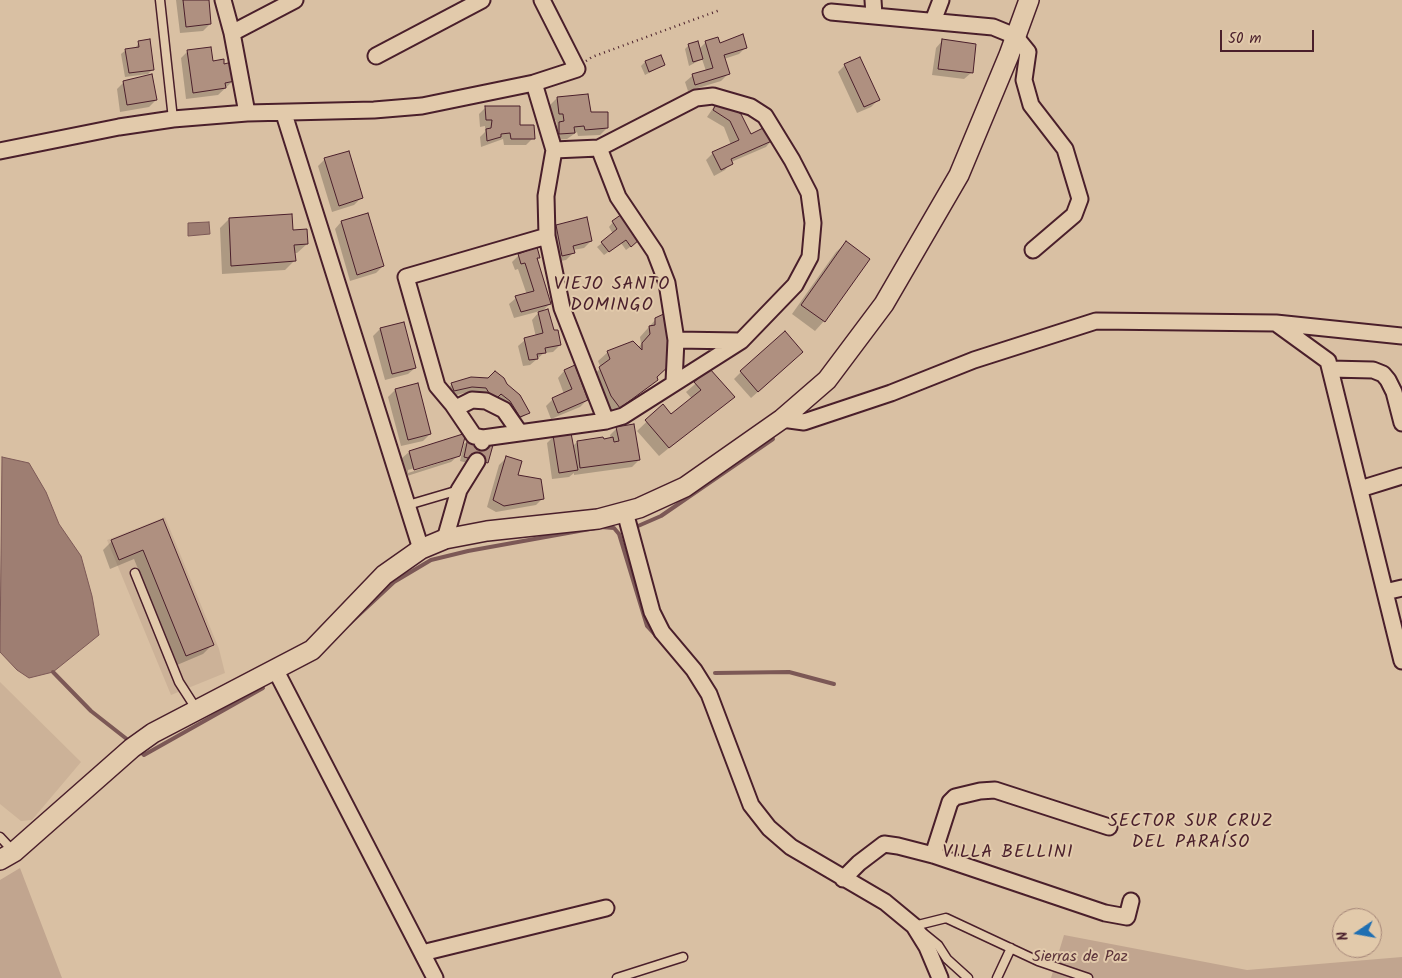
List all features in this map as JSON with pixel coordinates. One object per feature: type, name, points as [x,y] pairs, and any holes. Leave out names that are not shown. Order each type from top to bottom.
[{"type":"street","points":[[223,0],[232,33],[247,113]]},
{"type":"street","points":[[232,33],[295,0]]},
{"type":"street","points":[[376,56],[482,0]]},
{"type":"street","points":[[0,151],[120,127],[173,119],[247,113],[284,114],[422,106],[534,83],[578,69],[542,0]]},
{"type":"street","points":[[873,0],[874,15]]},
{"type":"street","points":[[933,21],[940,0]]},
{"type":"street","points":[[7,856],[132,748],[153,733],[312,650],[384,575],[421,549],[445,539],[487,531],[598,519],[656,502],[685,487],[782,419],[826,380],[884,304],[960,174],[1029,0]]},
{"type":"street","points":[[831,12],[993,27],[1015,36],[1028,52],[1024,80],[1031,104],[1065,149],[1080,199],[1074,214],[1033,250]]},
{"type":"street","points":[[534,83],[554,150],[546,196],[548,236],[562,308],[606,421]]},
{"type":"street","points":[[548,236],[406,277],[437,386],[474,436],[483,440],[606,421],[623,416],[741,341],[796,285],[810,257],[813,223],[808,193],[792,160],[765,116],[751,107],[713,96],[696,98],[599,148],[554,150]]},
{"type":"street","points":[[284,114],[421,549]]},
{"type":"street","points":[[599,148],[618,197],[655,252],[667,283],[676,340],[674,382]]},
{"type":"street","points":[[782,419],[804,422],[891,393],[974,360],[1096,321],[1276,323],[1402,336]]},
{"type":"street","points":[[1276,323],[1323,355],[1328,361],[1402,661]]},
{"type":"street","points":[[676,340],[741,341]]},
{"type":"street","points":[[1330,369],[1373,370],[1382,374],[1388,380],[1394,392],[1402,423]]},
{"type":"street","points":[[458,412],[460,406],[472,400],[486,401],[504,410],[520,434]]},
{"type":"street","points":[[445,539],[459,490],[477,461]]},
{"type":"street","points":[[1360,489],[1402,476]]},
{"type":"street","points":[[625,512],[652,612],[662,632],[694,670],[709,694],[751,805],[769,828],[791,847],[884,902],[914,926],[927,947],[940,978]]},
{"type":"street","points":[[1385,592],[1402,588]]},
{"type":"street","points":[[275,669],[435,978]]},
{"type":"street","points":[[933,855],[950,802],[955,796],[980,791],[995,790],[1109,827]]},
{"type":"street","points":[[843,879],[859,863],[884,844],[933,855],[1105,913],[1127,917],[1131,901]]},
{"type":"street","points":[[422,953],[606,908]]},
{"type":"lane","points":[[160,0],[173,119]]},
{"type":"lane","points":[[408,505],[459,490]]},
{"type":"lane","points":[[135,573],[179,682],[197,710]]},
{"type":"lane","points":[[0,837],[7,856]]},
{"type":"lane","points":[[914,926],[946,918],[1038,961],[1088,978]]},
{"type":"lane","points":[[914,926],[938,945],[947,959],[968,978]]},
{"type":"lane","points":[[997,978],[1011,948]]},
{"type":"lane","points":[[617,978],[682,957]]},
{"type":"path","points":[[578,69],[592,57],[720,10]]},
{"type":"shaded area","points":[[209,222],[210,234],[188,236],[188,223]]},
{"type":"shaded area","points":[[2,457],[29,463],[46,492],[59,524],[81,556],[92,596],[99,635],[53,672],[29,678],[17,670],[0,652]]},
{"type":"shaded area","points":[[165,517],[219,649],[225,673],[171,695],[107,540]]},
{"type":"shaded area","points":[[0,682],[81,762],[32,820],[21,821],[0,804]]},
{"type":"green space","points":[[20,868],[62,978],[0,978],[0,880]]},
{"type":"green space","name":"Sierras de Paz","points":[[1064,935],[1247,970],[1402,957],[1402,978],[1051,978]]},
{"type":"building","points":[[183,0],[209,0],[211,24],[186,27]]},
{"type":"building","points":[[743,34],[747,48],[724,55],[730,74],[695,85],[692,74],[713,68],[705,41],[718,37],[720,43]]},
{"type":"building","points":[[150,39],[154,70],[129,73],[125,49],[139,47],[138,41]]},
{"type":"building","points":[[942,39],[976,44],[973,73],[938,69]]},
{"type":"building","points":[[698,41],[703,59],[693,62],[688,44]]},
{"type":"building","points":[[211,47],[213,61],[224,59],[224,64],[232,62],[235,81],[225,83],[226,88],[193,93],[187,50]]},
{"type":"building","points":[[661,55],[665,65],[649,72],[645,61]]},
{"type":"building","points":[[860,57],[880,100],[864,107],[844,64]]},
{"type":"building","points":[[152,74],[157,100],[127,105],[123,81]]},
{"type":"building","points":[[588,94],[591,112],[608,112],[608,128],[585,130],[584,126],[574,127],[575,133],[559,134],[559,122],[564,121],[563,114],[559,114],[557,97]]},
{"type":"building","points":[[718,100],[741,114],[751,134],[767,126],[774,140],[731,159],[733,164],[721,170],[712,152],[739,140],[730,121],[713,110]]},
{"type":"building","points":[[485,106],[520,106],[520,125],[534,125],[535,139],[511,139],[510,133],[501,134],[501,137],[487,141],[486,129],[491,128],[492,120],[486,120]]},
{"type":"building","points":[[349,151],[363,198],[339,206],[324,158]]},
{"type":"building","points":[[368,213],[384,266],[357,275],[341,221]]},
{"type":"building","points":[[292,214],[293,230],[307,229],[308,244],[294,245],[296,261],[231,266],[229,218]]},
{"type":"building","name":"VIEJO SANTO DOMINGO","points":[[622,214],[640,239],[631,247],[626,240],[609,252],[601,242],[617,229],[612,221]]},
{"type":"building","name":"VIEJO SANTO DOMINGO","points":[[587,217],[592,241],[573,246],[575,253],[562,256],[556,225]]},
{"type":"building","points":[[846,241],[870,259],[825,322],[801,305]]},
{"type":"building","name":"VIEJO SANTO DOMINGO","points":[[537,247],[540,258],[537,258],[551,304],[521,312],[515,296],[534,291],[525,263],[521,264],[518,254]]},
{"type":"building","name":"VIEJO SANTO DOMINGO","points":[[548,309],[554,330],[558,330],[561,345],[545,348],[546,353],[537,354],[538,359],[529,360],[524,338],[543,333],[538,312]]},
{"type":"building","points":[[668,312],[671,364],[657,377],[658,380],[620,408],[611,396],[599,367],[610,359],[607,351],[633,341],[642,350],[642,343],[650,334],[649,326],[655,325],[655,318]]},
{"type":"building","points":[[404,322],[416,368],[392,374],[380,328]]},
{"type":"building","points":[[785,331],[803,352],[758,392],[740,371]]},
{"type":"building","name":"VIEJO SANTO DOMINGO","points":[[575,365],[588,400],[558,413],[552,398],[572,389],[564,370]]},
{"type":"building","points":[[710,369],[735,397],[669,448],[645,420],[663,404],[671,414],[701,390],[694,382]]},
{"type":"building","points":[[495,371],[520,395],[530,413],[520,417],[510,401],[501,394],[497,398],[492,398],[486,388],[472,387],[454,391],[451,383],[471,377],[488,378]]},
{"type":"building","points":[[418,383],[431,434],[408,440],[395,389]]},
{"type":"building","points":[[634,424],[640,460],[580,468],[577,441],[613,437],[614,442],[619,441],[616,427]]},
{"type":"building","points":[[466,433],[460,456],[414,470],[409,451]]},
{"type":"building","points":[[571,433],[578,470],[559,473],[553,435]]},
{"type":"building","points":[[468,438],[493,445],[488,463],[464,457]]},
{"type":"building","points":[[506,456],[522,461],[518,475],[541,479],[544,499],[504,506],[493,500]]},
{"type":"building","points":[[163,519],[214,645],[186,656],[143,550],[119,560],[111,540]]},
{"type":"waterway","points":[[638,526],[661,516],[773,439]]},
{"type":"waterway","points":[[349,624],[394,582],[431,560],[468,551],[601,527],[614,528],[619,534],[647,626],[658,638]]},
{"type":"waterway","points":[[53,672],[91,711],[128,740]]},
{"type":"waterway","points":[[715,673],[789,672],[834,684]]},
{"type":"waterway","points":[[140,751],[144,755],[263,688]]},
{"type":"district","name":"VIEJO SANTO DOMINGO","points":[[612,296]]},
{"type":"district","name":"SECTOR SUR CRUZ DEL PARAÍSO","points":[[1191,833]]},
{"type":"district","name":"VILLA BELLINI","points":[[1008,854]]}]
